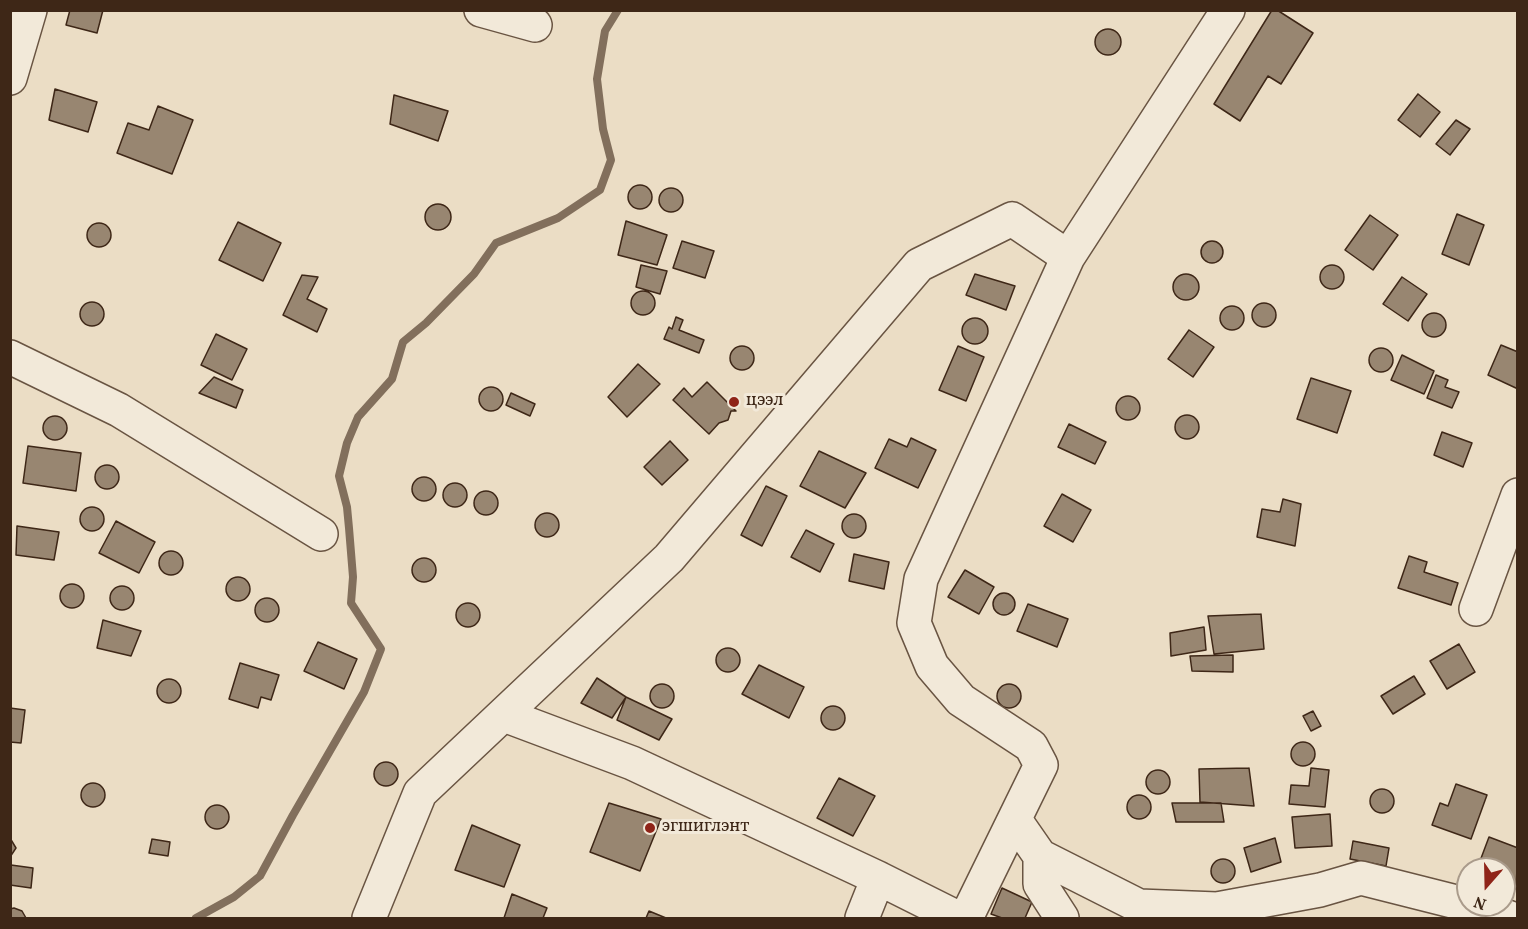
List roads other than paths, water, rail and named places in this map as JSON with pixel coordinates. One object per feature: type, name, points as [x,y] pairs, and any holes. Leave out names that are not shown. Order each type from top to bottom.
[{"type":"street","points":[[10,78],[30,10]]},
{"type":"street","points":[[481,10],[535,25]]},
{"type":"street","points":[[966,918],[1041,765],[1031,746],[961,700],[932,666],[914,623],[921,579],[1068,257],[1228,10]]},
{"type":"street","points":[[369,918],[420,794],[669,558],[919,265],[1012,219],[1068,257]]},
{"type":"street","points":[[10,357],[119,410],[321,534]]},
{"type":"street","points":[[1476,609],[1518,495]]},
{"type":"street","points":[[504,715],[632,763],[958,918]]},
{"type":"street","points":[[1015,820],[1040,855],[1139,906],[1217,909],[1320,890],[1361,878],[1456,902]]},
{"type":"street","points":[[1040,855],[1040,884],[1062,918]]},
{"type":"street","points":[[862,918],[878,878]]},
{"type":"waterway","points":[[196,918],[234,897],[260,876],[364,692],[381,649],[351,603],[353,577],[349,528],[347,507],[339,476],[347,443],[358,417],[392,379],[403,342],[426,323],[474,274],[496,243],[558,218],[600,190],[611,160],[603,129],[597,79],[605,31],[618,10]]},
{"type":"place","name":"цээл","points":[[734,402]]},
{"type":"place","name":"эгшиглэнт","points":[[650,828]]}]
